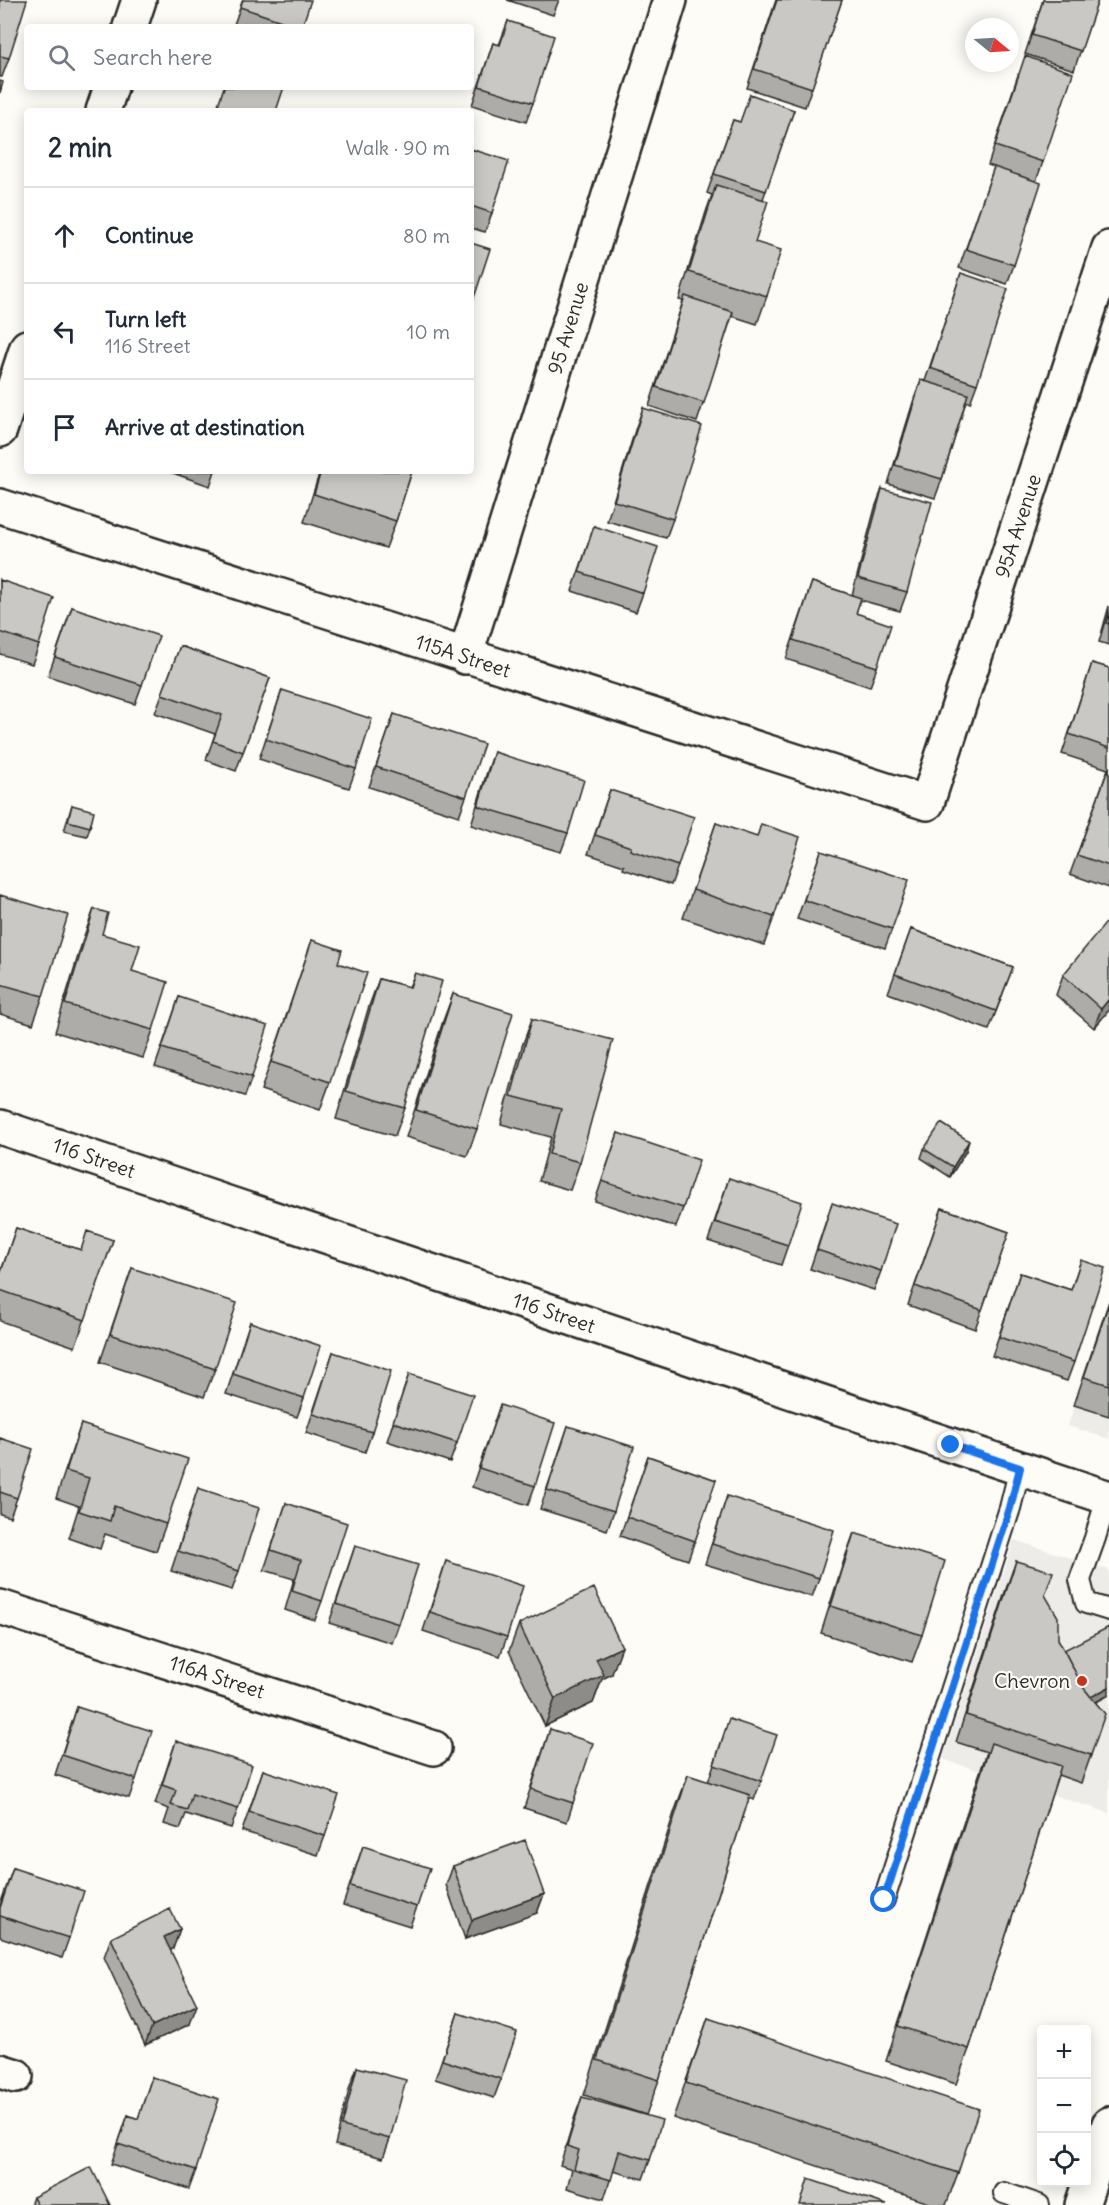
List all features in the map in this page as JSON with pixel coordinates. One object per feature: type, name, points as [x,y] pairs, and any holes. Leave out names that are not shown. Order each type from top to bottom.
[{"type":"street","points":[[131,24],[139,0]]},
{"type":"street","name":"95 Avenue","points":[[465,657],[670,0]]},
{"type":"street","points":[[104,108],[110,90]]},
{"type":"street","name":"95A Avenue","points":[[927,803],[1109,248]]},
{"type":"street","points":[[0,430],[24,356]]},
{"type":"street","name":"115A Street","points":[[0,506],[465,657],[927,803]]},
{"type":"street","name":"116 Street","points":[[0,1127],[1108,1498]]},
{"type":"street","name":"116A Street","points":[[0,1606],[434,1748]]},
{"type":"street","points":[[1082,2205],[1109,2124]]},
{"type":"lane","points":[[884,1900],[1006,1519],[1020,1468]]},
{"type":"lane","points":[[1108,1498],[1080,1580],[1086,1603],[1109,1610]]},
{"type":"lane","points":[[1004,2193],[1039,2205]]},
{"type":"shaded area","points":[[1109,1299],[1109,1439],[1068,1426]]},
{"type":"shaded area","points":[[1014,1540],[1109,1570],[1109,1813],[943,1759]]},
{"type":"building","points":[[0,0],[27,0],[9,58],[0,56]]},
{"type":"building","points":[[243,0],[311,0],[303,24],[290,24],[240,7]]},
{"type":"building","points":[[777,0],[842,0],[812,88],[754,69]]},
{"type":"building","points":[[1043,0],[1098,0],[1081,51],[1032,35]]},
{"type":"building","points":[[508,21],[554,36],[533,103],[479,86],[493,43],[500,45]]},
{"type":"building","points":[[1025,56],[1073,73],[1043,162],[995,146]]},
{"type":"building","points":[[223,90],[283,90],[277,108],[217,108]]},
{"type":"building","points":[[750,94],[794,110],[766,191],[714,174],[733,120],[740,122]]},
{"type":"building","points":[[474,150],[509,161],[492,213],[474,207]]},
{"type":"building","points":[[994,167],[1041,183],[1014,265],[966,249]]},
{"type":"building","points":[[716,185],[768,201],[755,242],[781,250],[767,296],[689,272]]},
{"type":"building","points":[[474,244],[490,249],[474,298]]},
{"type":"building","points":[[961,273],[1008,289],[977,384],[930,368]]},
{"type":"building","points":[[685,296],[733,312],[704,403],[656,387]]},
{"type":"building","points":[[921,380],[968,394],[942,479],[895,465]]},
{"type":"building","points":[[643,408],[702,426],[673,519],[614,501]]},
{"type":"building","points":[[320,474],[411,474],[396,521],[314,494]]},
{"type":"building","points":[[882,489],[932,502],[907,592],[858,578]]},
{"type":"building","points":[[594,526],[658,547],[643,593],[579,572]]},
{"type":"building","points":[[0,580],[54,598],[39,645],[0,632]]},
{"type":"building","points":[[812,582],[861,598],[856,613],[891,625],[877,667],[793,640]]},
{"type":"building","points":[[72,607],[159,636],[142,685],[55,657]]},
{"type":"building","points":[[180,646],[270,678],[243,752],[213,741],[222,715],[162,694]]},
{"type":"building","points":[[1092,663],[1109,668],[1109,748],[1069,734]]},
{"type":"building","points":[[282,690],[372,719],[356,769],[266,739]]},
{"type":"building","points":[[394,714],[484,744],[466,797],[376,767]]},
{"type":"building","points":[[494,752],[584,780],[568,833],[478,806]]},
{"type":"building","points":[[1109,767],[1109,866],[1077,855]]},
{"type":"building","points":[[610,790],[694,817],[678,866],[630,850],[631,847],[595,835]]},
{"type":"building","points":[[72,805],[94,811],[90,827],[68,821]]},
{"type":"building","points":[[716,823],[757,837],[761,824],[800,837],[774,917],[693,890]]},
{"type":"building","points":[[821,851],[909,880],[892,929],[804,900]]},
{"type":"building","points":[[0,895],[68,915],[43,996],[0,984]]},
{"type":"building","points":[[94,909],[108,913],[102,934],[140,945],[132,971],[168,982],[153,1030],[65,1004]]},
{"type":"building","points":[[1109,919],[1109,999],[1101,1009],[1063,975]]},
{"type":"building","points":[[911,929],[1013,967],[996,1011],[895,974]]},
{"type":"building","points":[[312,940],[342,950],[338,963],[367,973],[330,1082],[271,1062]]},
{"type":"building","points":[[415,973],[442,981],[405,1108],[346,1091],[379,979],[410,987]]},
{"type":"building","points":[[453,994],[513,1013],[477,1129],[416,1110]]},
{"type":"building","points":[[179,997],[268,1026],[252,1077],[162,1048]]},
{"type":"building","points":[[532,1019],[613,1040],[580,1162],[549,1154],[561,1109],[511,1096]]},
{"type":"building","points":[[941,1123],[969,1141],[953,1167],[924,1149]]},
{"type":"building","points":[[618,1133],[699,1160],[683,1208],[602,1181]]},
{"type":"building","points":[[729,1178],[802,1202],[788,1245],[715,1222]]},
{"type":"building","points":[[832,1203],[896,1224],[881,1271],[817,1250]]},
{"type":"building","points":[[942,1208],[1009,1232],[982,1310],[915,1286]]},
{"type":"building","points":[[16,1228],[81,1250],[87,1231],[113,1240],[85,1320],[0,1290],[0,1275]]},
{"type":"building","points":[[1081,1260],[1105,1268],[1074,1362],[999,1337],[1020,1273],[1071,1290]]},
{"type":"building","points":[[132,1268],[237,1303],[215,1369],[110,1334]]},
{"type":"building","points":[[1109,1303],[1109,1385],[1084,1377]]},
{"type":"building","points":[[250,1322],[321,1346],[304,1398],[233,1374]]},
{"type":"building","points":[[333,1352],[391,1371],[372,1432],[313,1414]]},
{"type":"building","points":[[409,1374],[473,1395],[457,1443],[393,1422]]},
{"type":"building","points":[[500,1405],[555,1423],[535,1486],[479,1468]]},
{"type":"building","points":[[81,1424],[188,1459],[166,1524],[114,1506],[110,1521],[79,1511],[89,1478],[66,1471]]},
{"type":"building","points":[[568,1426],[634,1447],[614,1511],[547,1490]]},
{"type":"building","points":[[0,1438],[33,1449],[17,1498],[0,1492]]},
{"type":"building","points":[[648,1456],[716,1480],[695,1541],[627,1517]]},
{"type":"building","points":[[198,1488],[259,1508],[239,1571],[178,1551]]},
{"type":"building","points":[[727,1496],[834,1530],[819,1578],[712,1544]]},
{"type":"building","points":[[286,1503],[347,1523],[322,1601],[292,1591],[301,1560],[271,1550]]},
{"type":"building","points":[[854,1533],[945,1561],[922,1635],[831,1606]]},
{"type":"building","points":[[355,1546],[418,1565],[399,1624],[336,1604]]},
{"type":"building","points":[[446,1561],[523,1586],[507,1637],[430,1612]]},
{"type":"building","points":[[1016,1561],[1053,1572],[1045,1595],[1058,1617],[1058,1639],[1083,1687],[1105,1714],[1091,1755],[966,1715]]},
{"type":"building","points":[[594,1588],[622,1647],[596,1659],[604,1675],[555,1699],[519,1624]]},
{"type":"building","points":[[1109,1627],[1109,1687],[1091,1697],[1083,1687],[1064,1650]]},
{"type":"building","points":[[77,1707],[152,1731],[136,1779],[62,1755]]},
{"type":"building","points":[[729,1719],[777,1735],[761,1781],[714,1765]]},
{"type":"building","points":[[550,1729],[593,1743],[573,1803],[531,1789]]},
{"type":"building","points":[[176,1741],[252,1765],[238,1809],[192,1794],[187,1810],[171,1805],[176,1790],[162,1785]]},
{"type":"building","points":[[991,1743],[1061,1766],[969,2049],[898,2026]]},
{"type":"building","points":[[263,1770],[339,1795],[325,1836],[249,1812]]},
{"type":"building","points":[[688,1775],[750,1795],[659,2080],[597,2060]]},
{"type":"building","points":[[525,1840],[544,1894],[472,1920],[453,1866]]},
{"type":"building","points":[[363,1846],[430,1868],[417,1907],[350,1886]]},
{"type":"building","points":[[13,1868],[84,1891],[69,1938],[0,1916],[0,1908]]},
{"type":"building","points":[[170,1909],[180,1929],[164,1937],[197,2005],[152,2026],[111,1938]]},
{"type":"building","points":[[458,2013],[517,2032],[501,2079],[442,2060]]},
{"type":"building","points":[[708,2018],[979,2109],[958,2173],[686,2083]]},
{"type":"building","points":[[357,2067],[406,2080],[390,2139],[342,2126]]},
{"type":"building","points":[[152,2077],[219,2099],[196,2170],[118,2144],[128,2115],[138,2119]]},
{"type":"building","points":[[582,2097],[662,2120],[650,2160],[619,2151],[611,2180],[574,2169],[579,2150],[567,2146]]},
{"type":"building","points":[[91,2167],[110,2205],[37,2205],[33,2197]]},
{"type":"building","points":[[808,2179],[887,2205],[800,2205]]},
{"type":"place","name":"Chevron","points":[[1082,1681]]},
{"type":"route","points":[[884,1900],[1010,1508],[1020,1468],[951,1445]]}]
